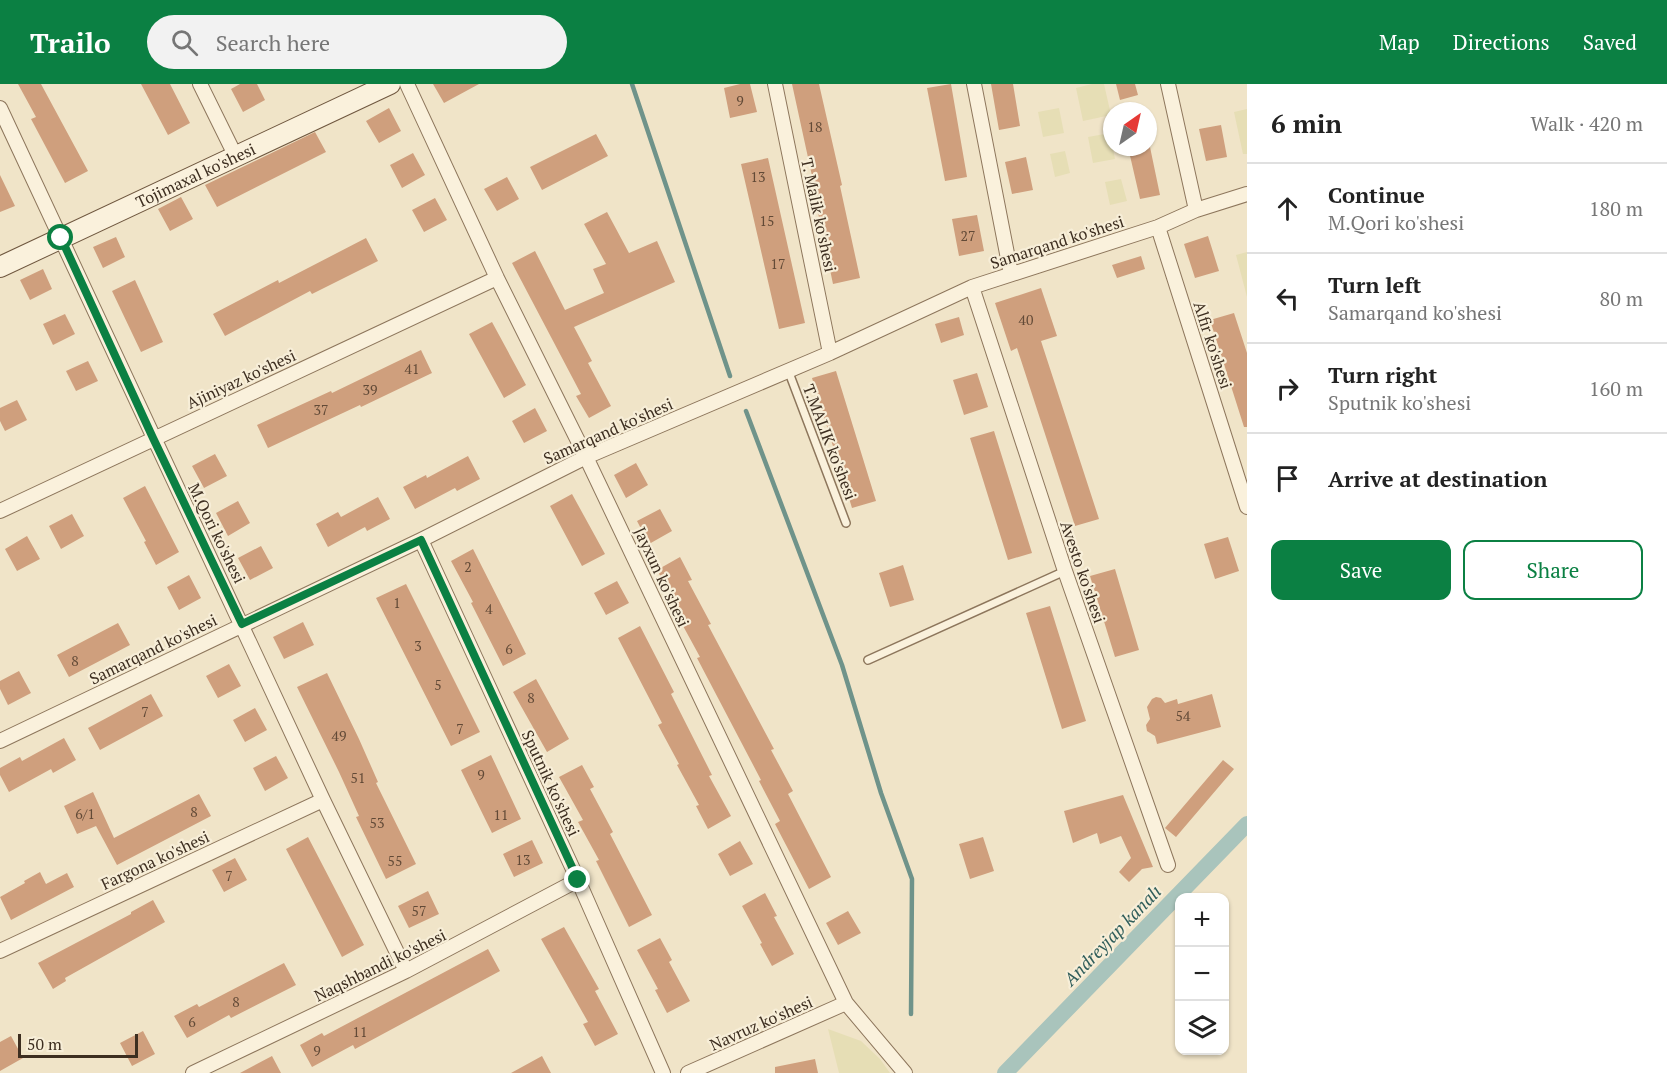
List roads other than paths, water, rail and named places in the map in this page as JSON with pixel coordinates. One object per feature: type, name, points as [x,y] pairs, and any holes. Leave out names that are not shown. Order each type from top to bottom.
[{"type":"street","points":[[200,84],[236,158]]},
{"type":"street","name":"Tojimaxal ko'shesi","points":[[0,267],[390,84]]},
{"type":"street","name":"Jayxun ko'shesi","points":[[407,84],[497,278],[586,457],[846,1003],[905,1073]]},
{"type":"street","name":"T. Malik ko'shesi","points":[[775,84],[830,353]]},
{"type":"street","points":[[974,84],[1011,274]]},
{"type":"street","points":[[1168,84],[1196,210]]},
{"type":"street","name":"M.Qori ko'shesi","points":[[0,108],[323,800],[406,972]]},
{"type":"street","name":"Samarqand ko'shesi","points":[[0,741],[421,540],[586,457],[830,353],[972,287],[1158,227],[1196,210],[1247,194]]},
{"type":"street","name":"Alfir ko'shesi","points":[[1158,227],[1247,507]]},
{"type":"street","name":"Ajiniyaz ko'shesi","points":[[0,511],[497,278]]},
{"type":"street","name":"Avesto ko'shesi","points":[[972,287],[1065,571],[1167,865]]},
{"type":"street","name":"Sputnik ko'shesi","points":[[421,540],[578,880],[663,1073]]},
{"type":"street","name":"Fargona ko'shesi","points":[[0,951],[323,800]]},
{"type":"street","name":"Naqshbandi ko'shesi","points":[[193,1073],[406,972],[578,880]]},
{"type":"street","name":"Navruz ko'shesi","points":[[688,1073],[846,1003]]},
{"type":"lane","name":"T.MALIK ko'shesi","points":[[788,370],[846,523]]},
{"type":"lane","points":[[868,660],[1065,571]]},
{"type":"waterway","points":[[632,84],[730,376]]},
{"type":"waterway","points":[[746,411],[842,665],[881,793],[912,879],[911,1014]]},
{"type":"waterway","name":"Andreyjap kanalı","points":[[1005,1073],[1247,824]]}]
